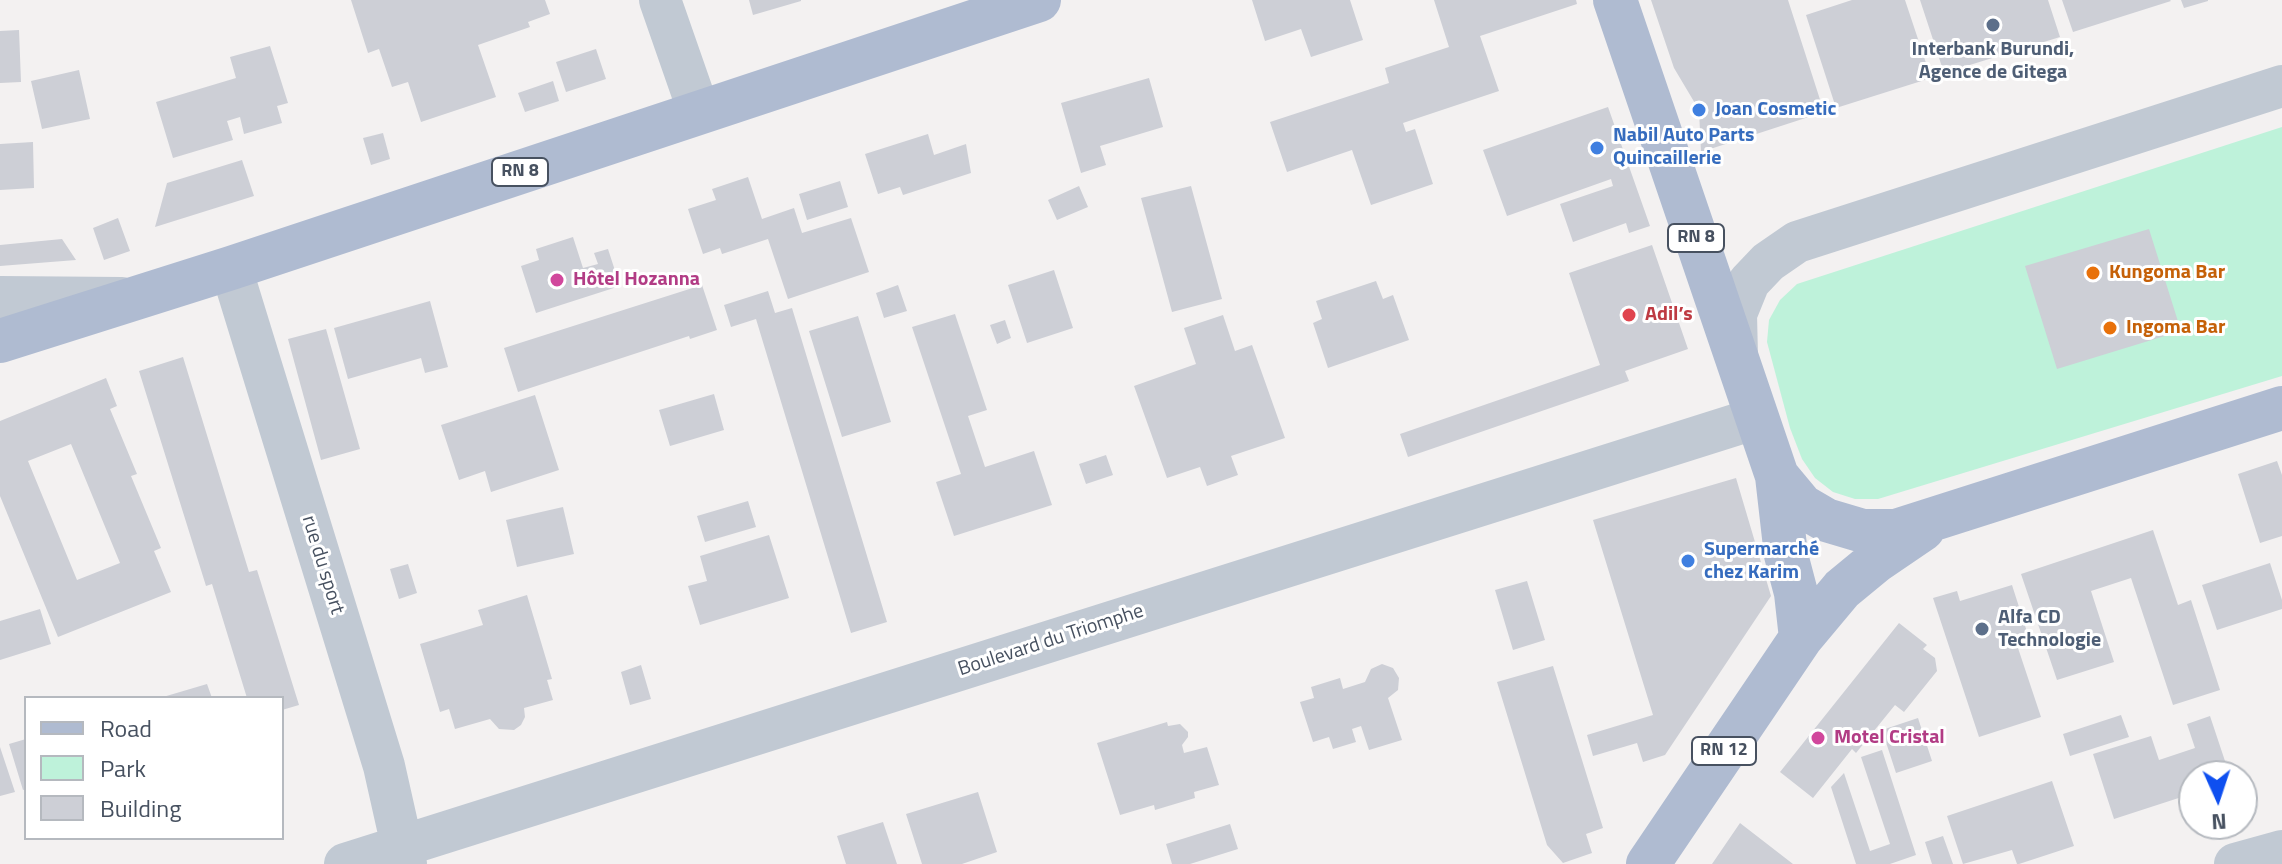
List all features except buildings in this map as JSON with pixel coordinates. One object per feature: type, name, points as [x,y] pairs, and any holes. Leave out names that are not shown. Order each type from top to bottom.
[{"type":"main road","name":"RN 8","points":[[0,341],[231,268],[1039,0]]},
{"type":"main road","name":"RN 8","points":[[1615,0],[1777,476],[1786,555],[1796,593],[1801,638]]},
{"type":"main road","name":"RN 8","points":[[1777,476],[1802,506],[1826,520],[1863,531],[1896,531],[2282,408]]},
{"type":"main road","name":"RN 8","points":[[1801,638],[1842,589],[1876,561],[1940,517]]},
{"type":"main road","name":"RN 12","points":[[1648,864],[1801,638]]},
{"type":"street","points":[[660,0],[699,112]]},
{"type":"street","points":[[1737,357],[1736,314],[1749,282],[1768,262],[1797,242],[2282,86]]},
{"type":"street","name":"rue du sport","points":[[231,268],[384,766],[404,855]]},
{"type":"street","points":[[0,297],[139,298]]},
{"type":"street","name":"Boulevard du Triomphe","points":[[345,864],[404,855],[1757,418]]},
{"type":"street","points":[[2235,864],[2282,851]]},
{"type":"green space","points":[[2282,127],[2282,376],[1878,499],[1855,499],[1833,492],[1815,478],[1802,459],[1790,428],[1767,342],[1769,320],[1780,300],[1797,284]]},
{"type":"place","name":"Interbank Burundi, Agence de Gitega","points":[[1993,25]]},
{"type":"place","name":"Joan Cosmetic","points":[[1699,110]]},
{"type":"place","name":"Nabil Auto Parts Quincaillerie","points":[[1597,148]]},
{"type":"place","name":"Kungoma Bar","points":[[2093,273]]},
{"type":"place","name":"Hôtel Hozanna","points":[[557,280]]},
{"type":"place","name":"Adil’s","points":[[1629,315]]},
{"type":"place","name":"Ingoma Bar","points":[[2110,328]]},
{"type":"place","name":"Supermarché chez Karim","points":[[1688,561]]},
{"type":"place","name":"Alfa CD Technologie","points":[[1982,629]]},
{"type":"place","name":"Motel Cristal","points":[[1818,738]]}]
